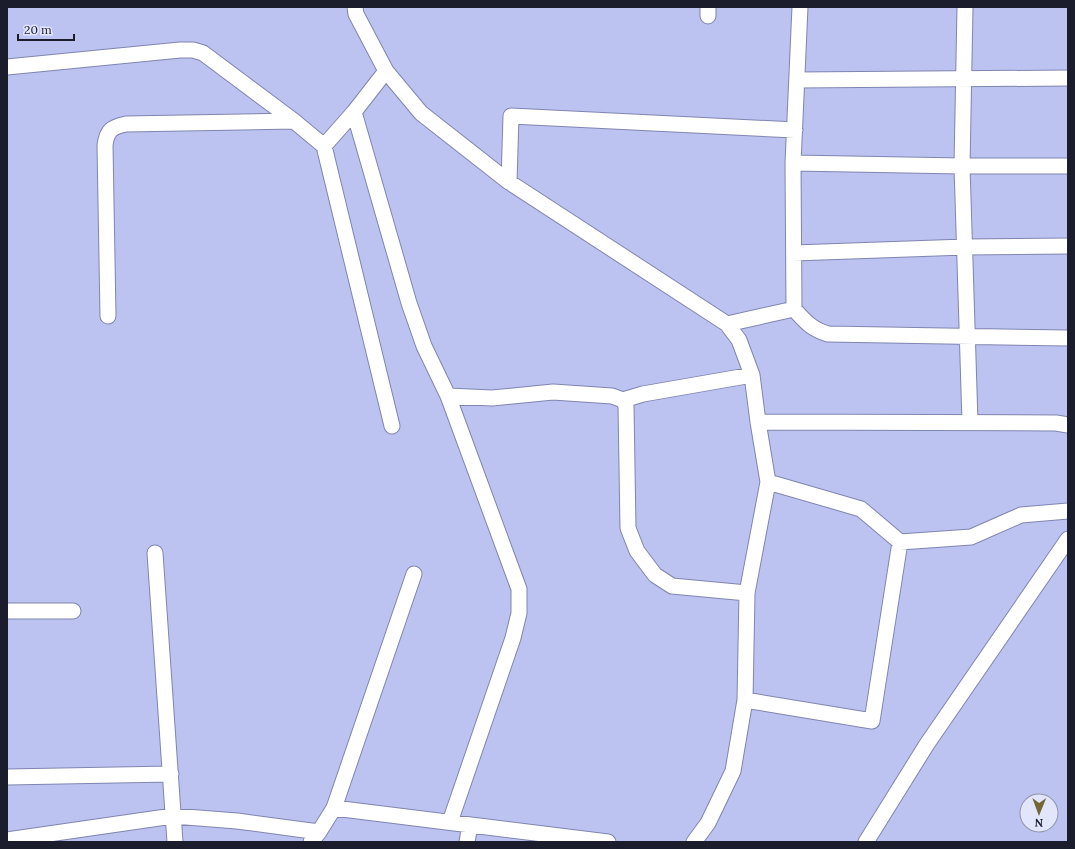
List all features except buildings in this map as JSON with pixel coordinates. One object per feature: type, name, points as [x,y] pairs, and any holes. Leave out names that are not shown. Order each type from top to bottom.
[{"type":"street","points":[[354,7],[356,14],[386,72],[421,113],[509,182],[727,324],[739,340],[752,375],[768,482],[747,593],[745,700],[732,771],[708,823],[694,842]]},
{"type":"street","points":[[800,7],[793,163],[794,309],[816,330],[828,334],[1068,338]]},
{"type":"street","points":[[965,7],[962,166],[970,422]]},
{"type":"street","points":[[7,67],[193,50],[203,53],[294,121],[324,146],[392,426]]},
{"type":"street","points":[[324,146],[386,72]]},
{"type":"street","points":[[797,80],[964,80],[1068,78]]},
{"type":"street","points":[[354,112],[409,303],[424,346],[448,396],[519,589],[519,612],[513,638],[450,822]]},
{"type":"street","points":[[509,182],[511,116],[795,130]]},
{"type":"street","points":[[108,316],[105,146],[107,135],[115,126],[126,124],[294,121]]},
{"type":"street","points":[[793,163],[1068,166]]},
{"type":"street","points":[[794,253],[965,247],[1068,246]]},
{"type":"street","points":[[727,324],[794,309]]},
{"type":"street","points":[[448,396],[492,398],[553,392],[612,396],[623,400],[643,394],[752,375]]},
{"type":"street","points":[[623,400],[626,406],[628,528],[637,551],[655,575],[672,586],[747,593]]},
{"type":"street","points":[[758,422],[970,422],[1056,423],[1068,425]]},
{"type":"street","points":[[768,482],[861,509],[900,542],[971,537],[1021,515],[1068,511]]},
{"type":"street","points":[[866,842],[927,744],[1068,539]]},
{"type":"street","points":[[745,700],[872,721],[900,542]]},
{"type":"street","points":[[155,553],[175,842]]},
{"type":"street","points":[[7,840],[173,816],[214,819],[315,837],[334,808],[414,574]]},
{"type":"street","points":[[7,611],[73,611]]},
{"type":"street","points":[[7,777],[171,774]]},
{"type":"street","points":[[334,808],[605,842]]},
{"type":"street","points":[[467,842],[470,825]]}]
